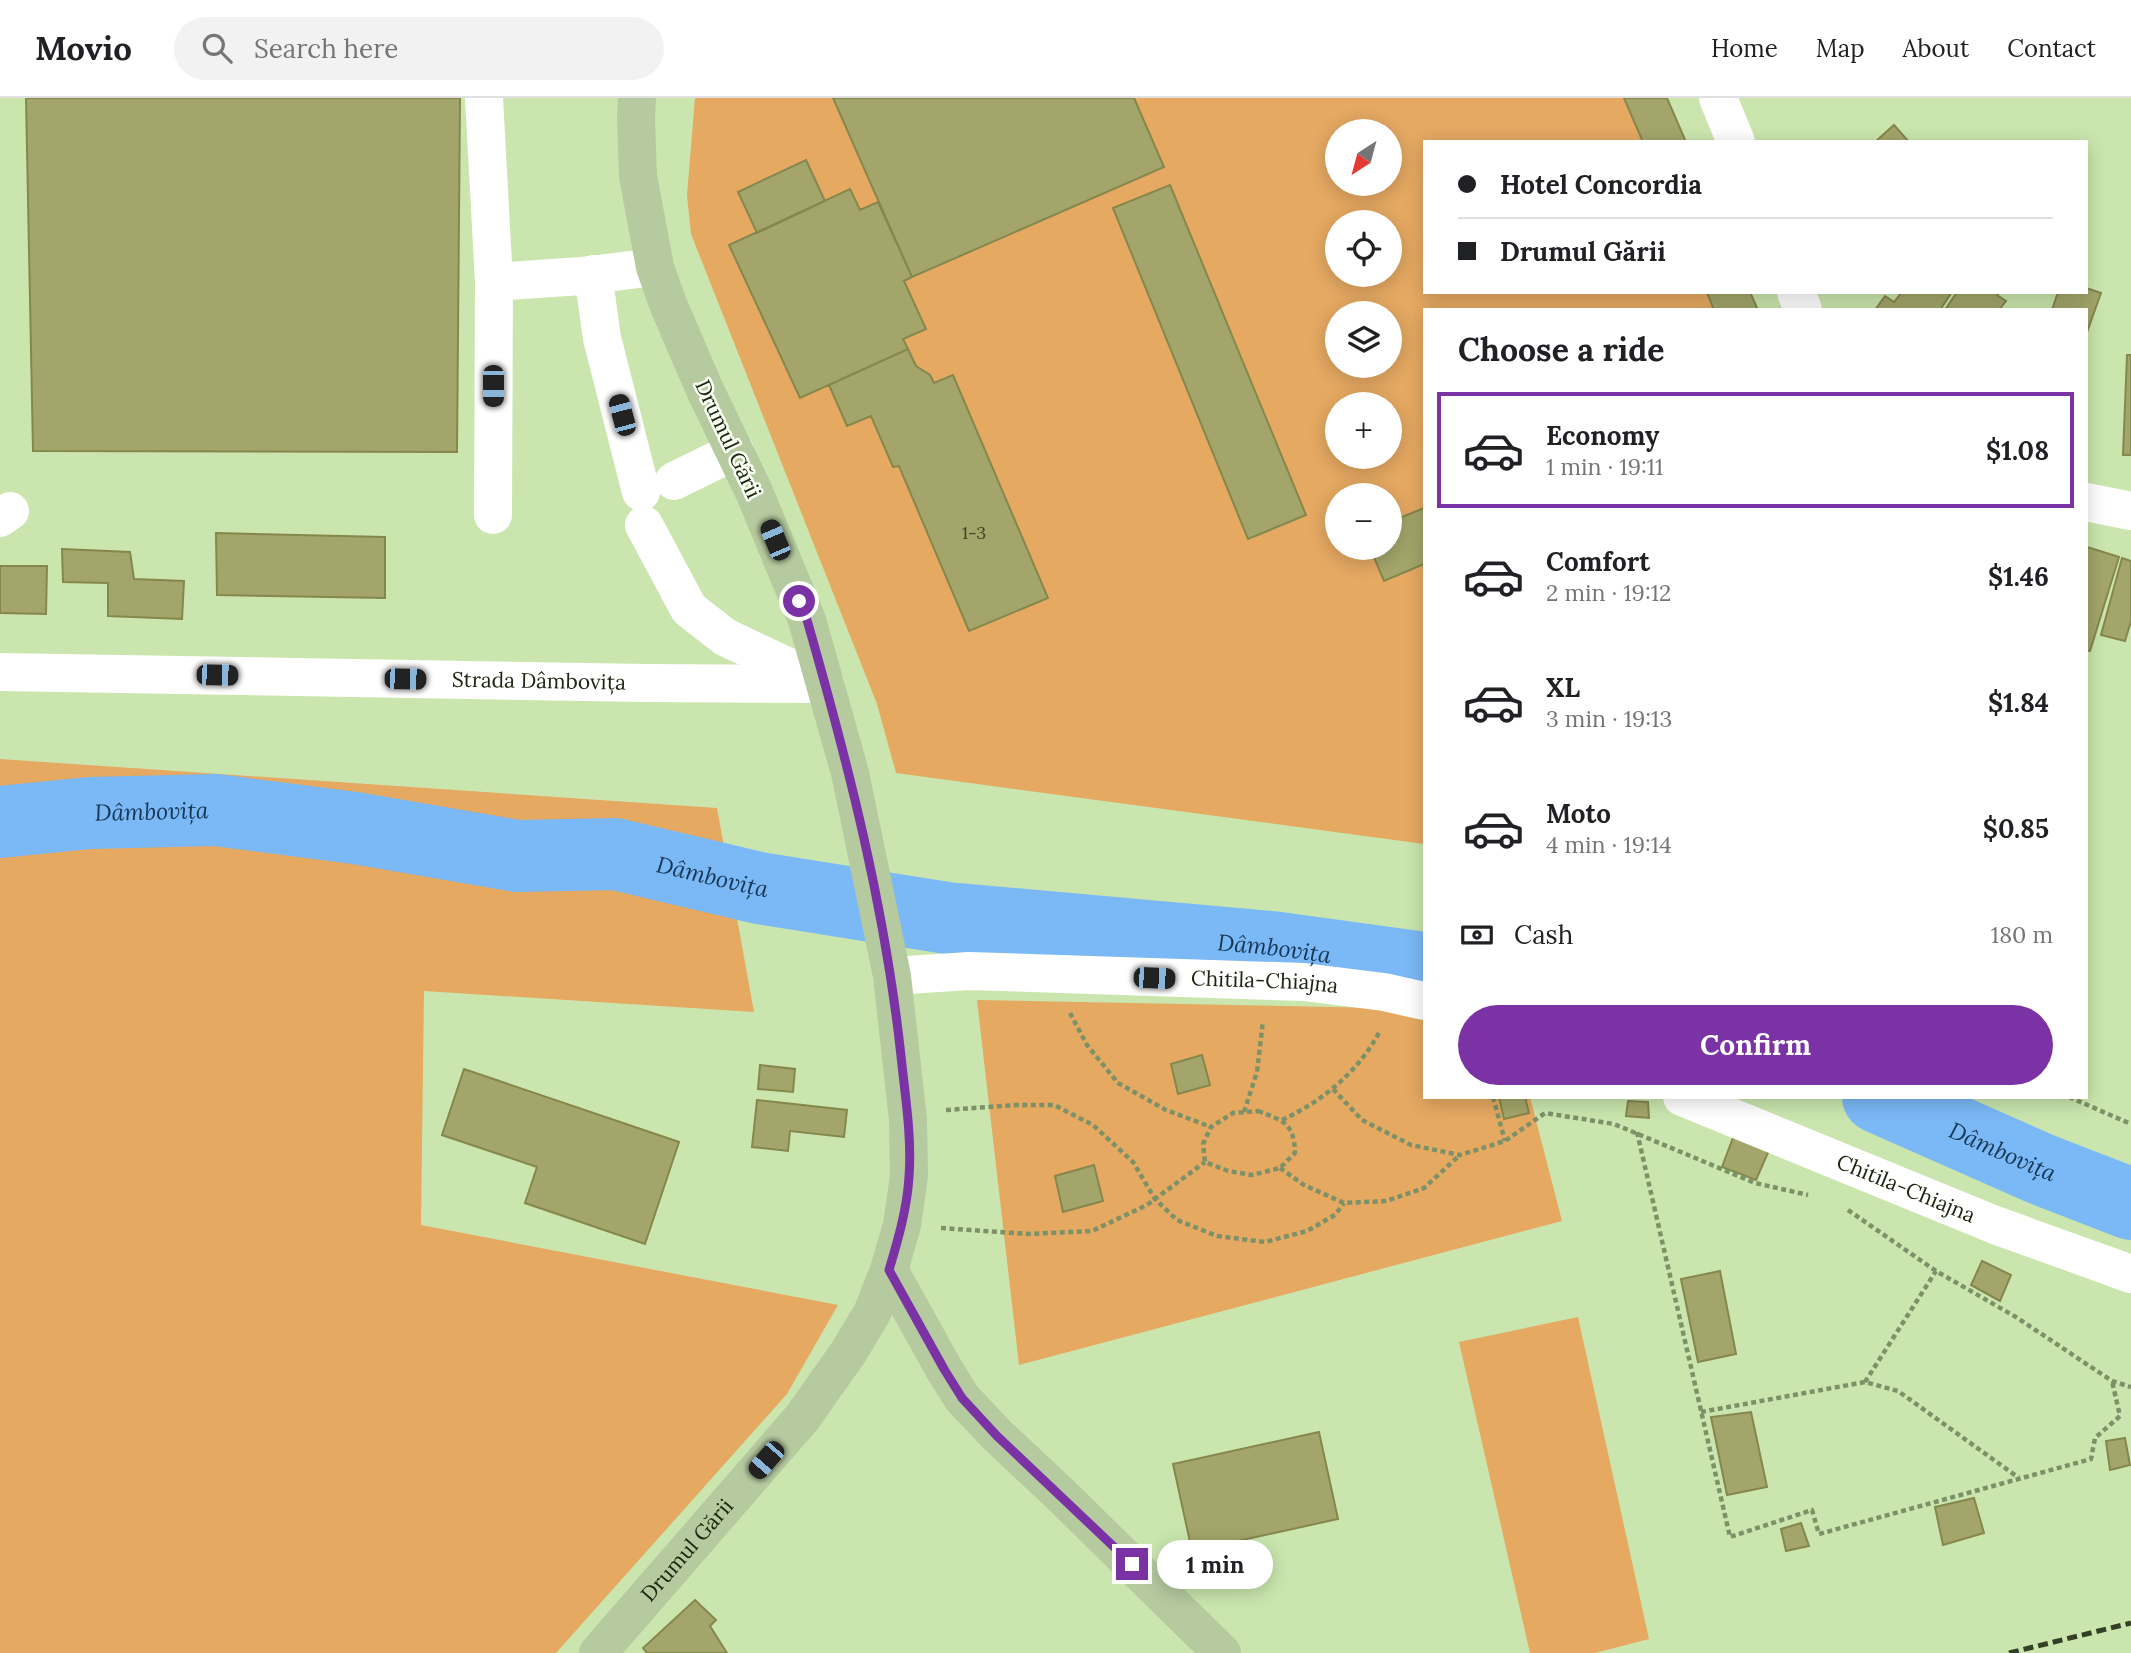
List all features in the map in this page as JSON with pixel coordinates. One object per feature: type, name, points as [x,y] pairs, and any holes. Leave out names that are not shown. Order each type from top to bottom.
[{"type":"main road","name":"Drumul Gării","points":[[598,1653],[802,1418],[826,1386],[872,1313],[889,1270],[902,1225],[909,1176],[906,1114],[890,968],[849,773],[798,597],[735,451],[705,390],[655,267],[638,176],[637,98]]},
{"type":"main road","points":[[889,1270],[962,1398],[997,1436],[1070,1503],[1222,1653]]},
{"type":"street","points":[[484,98],[494,282],[493,515]]},
{"type":"street","points":[[1718,98],[1735,140]]},
{"type":"street","points":[[494,282],[655,267]]},
{"type":"street","points":[[593,274],[602,338],[689,609],[726,637],[825,684]]},
{"type":"street","points":[[653,499],[735,451]]},
{"type":"street","points":[[2088,502],[2131,511]]},
{"type":"street","name":"Strada Dâmbovița","points":[[0,672],[825,684]]},
{"type":"street","name":"Chitila-Chiajna","points":[[890,968],[1304,982],[1384,992],[1423,1001]]},
{"type":"street","name":"Chitila-Chiajna","points":[[1687,1099],[1995,1225],[2131,1274]]},
{"type":"path","points":[[1069,1011],[1087,1045],[1118,1083],[1166,1110],[1211,1127]]},
{"type":"path","points":[[1244,1112],[1257,1072],[1264,1013]]},
{"type":"path","points":[[1282,1120],[1303,1110],[1332,1089],[1368,1054],[1381,1030]]},
{"type":"path","points":[[1332,1089],[1362,1120],[1411,1145],[1460,1155]]},
{"type":"path","points":[[1494,1099],[1505,1141]]},
{"type":"path","points":[[2074,1099],[2131,1124]]},
{"type":"path","points":[[906,1114],[969,1107],[1054,1105],[1093,1125],[1133,1162],[1155,1199],[1177,1220],[1217,1236],[1265,1242],[1307,1231],[1335,1214],[1344,1203]]},
{"type":"path","points":[[1258,1111],[1282,1120],[1294,1136],[1295,1153],[1280,1168],[1252,1174],[1228,1171],[1205,1161],[1203,1144],[1211,1127],[1233,1112],[1258,1111]]},
{"type":"path","points":[[1280,1168],[1304,1185],[1344,1203],[1386,1201],[1424,1188],[1460,1155],[1505,1141],[1545,1113],[1614,1124],[1755,1183],[1820,1197]]},
{"type":"path","points":[[1637,1132],[1730,1537],[1812,1510],[1819,1534],[2091,1459],[2095,1438],[2120,1416],[2112,1381]]},
{"type":"path","points":[[902,1225],[1028,1234],[1092,1231],[1147,1205],[1205,1161]]},
{"type":"path","points":[[1844,1208],[1936,1271],[2016,1317],[2112,1381],[2131,1387]]},
{"type":"path","points":[[1864,1382],[1936,1271]]},
{"type":"path","points":[[1701,1412],[1864,1382],[1898,1391],[2019,1479]]},
{"type":"shaded area","points":[[695,98],[1667,98],[1685,140],[1423,140],[1423,294],[1751,294],[1757,308],[1423,308],[1423,844],[896,773],[877,704],[691,234],[687,195]]},
{"type":"shaded area","points":[[0,759],[717,808],[754,1012],[424,991],[421,1225],[838,1305],[787,1394],[556,1653],[0,1653]]},
{"type":"shaded area","points":[[977,1000],[1385,1008],[1423,1020],[1423,1099],[1531,1099],[1562,1221],[1019,1365]]},
{"type":"shaded area","points":[[1578,1317],[1649,1639],[1595,1653],[1530,1653],[1459,1342]]},
{"type":"building","points":[[26,98],[460,98],[457,452],[33,451]]},
{"type":"building","points":[[833,98],[1134,98],[1164,167],[912,277]]},
{"type":"building","points":[[1624,98],[1667,98],[1685,140],[1642,140]]},
{"type":"building","points":[[1894,125],[1907,140],[1877,140]]},
{"type":"building","points":[[806,160],[825,201],[757,233],[738,192]]},
{"type":"building","points":[[1170,185],[1306,515],[1248,539],[1113,208]]},
{"type":"building","points":[[850,189],[860,210],[878,202],[912,277],[904,281],[926,329],[903,339],[908,349],[800,398],[729,245]]},
{"type":"building","points":[[2088,289],[2101,293],[2088,329],[2088,308],[2053,308],[2057,294],[2088,294]]},
{"type":"building","points":[[1708,294],[1751,294],[1757,308],[1713,308]]},
{"type":"building","points":[[1900,294],[1951,294],[1941,308],[1876,308],[1885,296],[1894,302]]},
{"type":"building","points":[[1956,294],[1998,294],[2006,301],[2001,308],[1946,308]]},
{"type":"building","points":[[908,349],[916,366],[930,375],[934,383],[953,375],[1048,598],[969,631],[899,466],[893,467],[871,416],[847,426],[829,385]]},
{"type":"building","points":[[2127,355],[2131,355],[2131,455],[2123,455]]},
{"type":"building","points":[[1423,508],[1423,564],[1384,581],[1375,560],[1402,560],[1402,517]]},
{"type":"building","points":[[216,533],[385,537],[385,598],[217,595]]},
{"type":"building","points":[[2088,547],[2119,557],[2088,650]]},
{"type":"building","points":[[62,549],[130,552],[134,579],[184,581],[182,619],[108,616],[108,583],[63,582]]},
{"type":"building","points":[[2122,558],[2131,561],[2131,621],[2125,641],[2101,635]]},
{"type":"building","points":[[0,566],[47,566],[46,614],[0,613]]},
{"type":"building","points":[[1202,1055],[1210,1085],[1178,1094],[1171,1064]]},
{"type":"building","points":[[760,1065],[795,1069],[793,1092],[758,1089]]},
{"type":"building","points":[[464,1069],[679,1142],[645,1244],[525,1203],[537,1167],[442,1135]]},
{"type":"building","points":[[1499,1099],[1526,1099],[1529,1113],[1504,1119]]},
{"type":"building","points":[[757,1100],[847,1110],[844,1137],[790,1131],[788,1151],[752,1147]]},
{"type":"building","points":[[1628,1101],[1648,1102],[1649,1118],[1626,1116]]},
{"type":"building","points":[[1734,1135],[1770,1148],[1756,1180],[1722,1167]]},
{"type":"building","points":[[1094,1165],[1103,1201],[1063,1212],[1055,1176]]},
{"type":"building","points":[[1982,1261],[2011,1275],[2000,1301],[1971,1285]]},
{"type":"building","points":[[1720,1271],[1736,1354],[1698,1362],[1681,1279]]},
{"type":"building","points":[[1751,1412],[1767,1487],[1727,1495],[1711,1417]]},
{"type":"building","points":[[1319,1432],[1338,1519],[1192,1551],[1173,1464]]},
{"type":"building","points":[[2125,1438],[2130,1465],[2110,1470],[2106,1441]]},
{"type":"building","points":[[1974,1498],[1984,1533],[1943,1545],[1935,1507]]},
{"type":"building","points":[[1801,1523],[1809,1546],[1786,1551],[1781,1529]]},
{"type":"building","points":[[695,1600],[716,1620],[710,1626],[727,1653],[647,1653],[643,1648]]},
{"type":"waterway","name":"Dâmbovița","points":[[0,822],[89,813],[215,810],[355,828],[517,856],[615,854],[759,888],[947,918],[1271,947],[1423,968]]},
{"type":"waterway","name":"Dâmbovița","points":[[1883,1099],[2041,1169],[2131,1204]]},
{"type":"railway","points":[[2009,1653],[2131,1623]]},
{"type":"route","points":[[799,601],[807,620],[849,773],[889,959],[908,1120],[909,1176],[902,1225],[889,1270],[962,1398],[997,1436],[1132,1564]]}]
